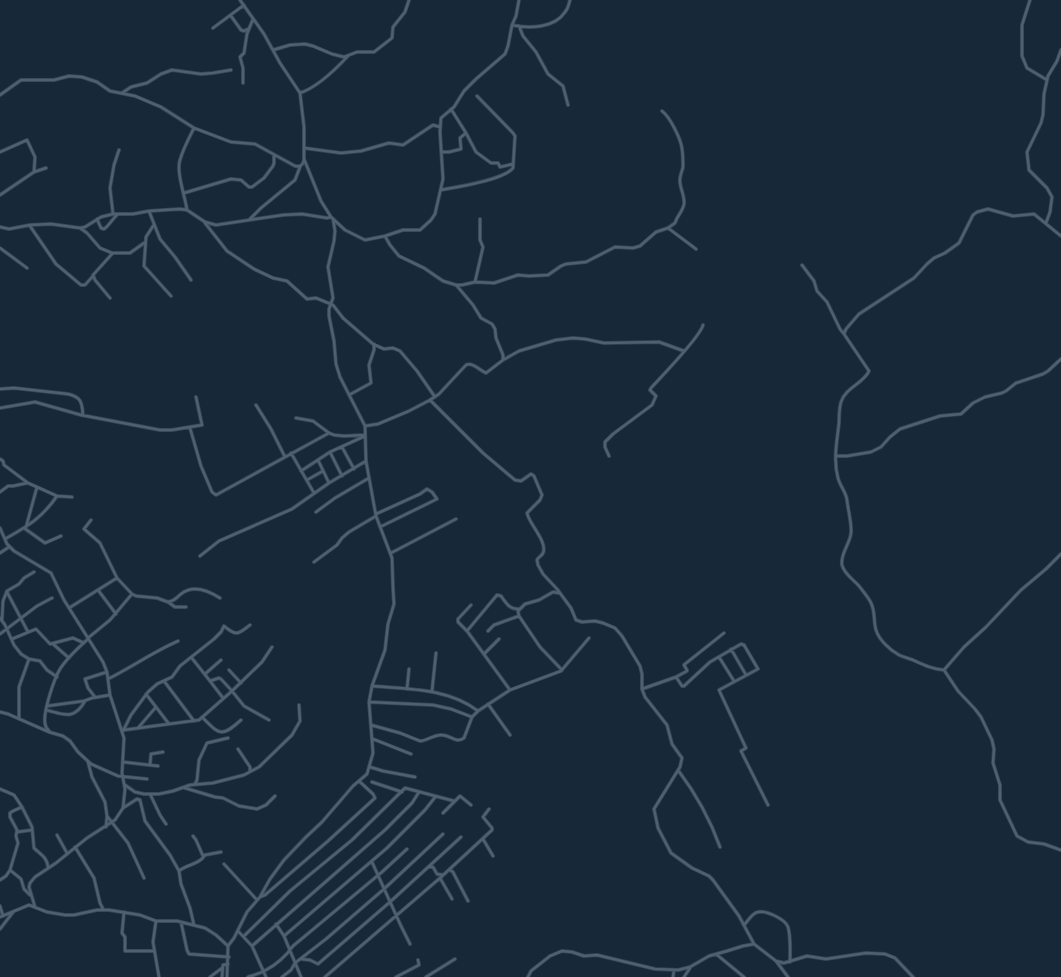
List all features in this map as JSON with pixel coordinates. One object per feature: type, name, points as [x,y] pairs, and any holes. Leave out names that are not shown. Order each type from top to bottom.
[{"type":"street","points":[[240,0],[300,93],[304,127],[304,159],[295,180],[261,208],[250,220]]},
{"type":"street","points":[[300,93],[308,90],[348,56],[357,52],[374,52],[390,41],[393,36],[393,27],[405,12],[409,0]]},
{"type":"street","points":[[304,159],[318,196],[332,218],[345,230],[365,240],[404,230],[420,230],[435,214],[441,190],[444,171],[441,152],[441,118],[457,104],[464,92],[476,79],[505,54],[519,0]]},
{"type":"street","points":[[512,25],[547,25],[566,12],[570,0]]},
{"type":"street","points":[[1030,0],[1022,25],[1022,56],[1027,68],[1047,80]]},
{"type":"street","points":[[213,28],[244,5]]},
{"type":"street","points":[[231,16],[241,30],[244,31],[249,29]]},
{"type":"street","points":[[243,83],[243,68],[240,57],[244,53],[253,18]]},
{"type":"street","points":[[519,26],[548,74],[563,86],[568,105]]},
{"type":"street","points":[[273,50],[290,45],[305,44],[340,56],[348,56]]},
{"type":"street","points":[[1046,223],[1050,212],[1052,197],[1046,188],[1030,172],[1027,159],[1030,145],[1038,131],[1043,115],[1044,94],[1047,80],[1061,50]]},
{"type":"street","points":[[122,94],[131,86],[147,83],[161,74],[172,70],[201,74],[231,70]]},
{"type":"street","points":[[0,95],[21,80],[54,80],[75,76],[97,82],[110,91],[135,96],[161,107],[194,128],[231,142],[255,144],[300,167]]},
{"type":"street","points":[[441,190],[504,175],[513,168],[513,133],[477,96]]},
{"type":"street","points":[[451,109],[476,152],[488,161],[498,163],[500,167],[513,164]]},
{"type":"street","points":[[385,236],[399,256],[424,268],[443,281],[456,285],[476,282],[494,283],[518,275],[548,275],[561,266],[586,262],[615,248],[633,248],[640,246],[656,232],[668,228],[675,223],[677,215],[684,205],[680,178],[682,171],[682,148],[675,130],[665,113],[662,111]]},
{"type":"street","points":[[304,148],[341,153],[361,151],[389,143],[403,145],[433,125],[440,126]]},
{"type":"street","points":[[187,210],[179,173],[180,160],[194,128]]},
{"type":"street","points":[[441,152],[450,152],[461,149],[460,138],[466,133]]},
{"type":"street","points":[[0,152],[27,140],[35,157],[34,172]]},
{"type":"street","points":[[113,214],[110,196],[114,165],[118,150]]},
{"type":"street","points":[[184,193],[231,179],[241,180],[249,187],[252,187],[264,178],[273,166],[274,154]]},
{"type":"street","points":[[0,195],[34,172],[46,168]]},
{"type":"street","points":[[0,227],[19,228],[30,225],[51,224],[80,228],[85,227],[97,219],[113,214],[133,214],[180,208],[187,210],[205,222],[216,225],[294,214],[332,218]]},
{"type":"street","points":[[844,334],[846,329],[859,314],[914,278],[934,258],[953,248],[959,243],[973,215],[977,212],[988,209],[1013,216],[1033,213],[1061,236]]},
{"type":"street","points":[[149,211],[153,226],[160,239],[175,257],[190,280]]},
{"type":"street","points":[[97,219],[101,228],[104,229],[107,228],[109,223],[118,214]]},
{"type":"street","points":[[227,977],[229,957],[228,946],[238,931],[247,912],[260,897],[270,879],[290,853],[322,822],[353,786],[367,774],[373,753],[369,702],[372,686],[385,650],[388,624],[394,604],[391,553],[376,515],[366,461],[365,426],[340,377],[336,364],[334,341],[329,316],[330,304],[333,298],[328,267],[335,230],[332,218]]},
{"type":"street","points":[[476,282],[482,247],[480,240],[480,219]]},
{"type":"street","points":[[205,222],[227,251],[254,269],[273,278],[287,282],[307,299],[316,298],[330,304],[342,318],[373,344],[384,349],[393,348],[400,351],[417,371],[435,397]]},
{"type":"street","points":[[30,225],[51,259],[83,286],[112,253]]},
{"type":"street","points":[[153,226],[148,232],[145,243],[144,266],[170,296]]},
{"type":"street","points":[[80,228],[87,233],[100,248],[112,253],[130,253],[145,243]]},
{"type":"street","points":[[668,228],[696,249]]},
{"type":"street","points":[[0,249],[27,268]]},
{"type":"street","points":[[802,265],[814,281],[817,291],[827,302],[840,329],[869,371],[868,375],[852,387],[841,401],[836,456],[838,478],[847,498],[851,531],[843,556],[842,565],[845,572],[859,586],[870,601],[874,609],[878,634],[891,650],[926,667],[944,670],[958,691],[978,713],[992,740],[994,749],[993,763],[1000,785],[1000,800],[1017,836],[1028,842],[1044,844],[1061,850]]},
{"type":"street","points":[[93,276],[110,298]]},
{"type":"street","points":[[456,285],[473,305],[481,318],[492,324],[503,355],[503,360]]},
{"type":"street","points":[[609,456],[604,444],[607,440],[652,406],[656,396],[650,390],[651,388],[701,331],[703,324]]},
{"type":"street","points":[[365,426],[378,424],[409,411],[435,397],[466,365],[473,365],[486,373],[503,360],[519,351],[556,340],[573,338],[604,343],[659,342],[684,351]]},
{"type":"street","points":[[349,395],[371,383],[369,365],[374,350],[373,344]]},
{"type":"street","points":[[836,456],[847,456],[871,452],[881,447],[900,429],[940,416],[961,414],[974,403],[985,397],[1006,391],[1016,382],[1043,374],[1061,359]]},
{"type":"street","points":[[0,389],[14,388],[75,396],[82,403],[83,415]]},
{"type":"street","points":[[0,408],[35,402],[83,415],[165,430],[190,428],[202,425],[196,397]]},
{"type":"street","points":[[430,400],[482,453],[515,480],[521,481],[531,474],[534,476],[542,495],[540,500],[527,513],[544,547],[543,553],[538,558],[537,562],[544,576],[571,608],[575,618],[579,622],[595,621],[612,626],[618,631],[640,666],[642,674],[642,689],[650,705],[667,725],[672,744],[682,758],[678,770],[654,810],[658,828],[671,853],[692,868],[709,876],[713,880],[736,911],[754,944],[776,961],[788,977]]},
{"type":"street","points":[[256,405],[271,429],[285,457]]},
{"type":"street","points":[[296,418],[313,421],[329,433],[344,436],[365,436]]},
{"type":"street","points":[[190,428],[201,466],[212,492],[216,495],[329,433]]},
{"type":"street","points":[[301,470],[330,452],[365,436]]},
{"type":"street","points":[[342,447],[354,469]]},
{"type":"street","points":[[330,452],[342,476]]},
{"type":"street","points":[[291,453],[314,493]]},
{"type":"street","points":[[0,459],[3,461],[4,465],[28,483],[57,496],[72,497]]},
{"type":"street","points":[[318,460],[329,483]]},
{"type":"street","points":[[200,556],[219,542],[292,509],[329,483],[366,461]]},
{"type":"street","points":[[307,480],[323,471]]},
{"type":"street","points":[[316,512],[335,498],[369,478]]},
{"type":"street","points":[[0,492],[8,486],[28,483]]},
{"type":"street","points":[[25,528],[36,487]]},
{"type":"street","points":[[314,562],[336,545],[349,532],[376,515],[420,494],[427,489],[438,499],[380,527]]},
{"type":"street","points":[[5,539],[33,523],[45,512],[57,496]]},
{"type":"street","points":[[391,553],[456,519]]},
{"type":"street","points":[[91,520],[84,529],[100,543],[117,578],[132,594],[156,598],[168,602],[175,607],[186,607]]},
{"type":"street","points":[[0,528],[1,534],[9,547],[51,572],[69,608],[103,662],[107,672],[110,695],[123,731],[125,744],[122,776],[125,796],[123,808],[117,818],[106,827],[38,874],[30,883],[31,895],[35,907]]},
{"type":"street","points":[[25,528],[45,542],[61,536]]},
{"type":"street","points":[[0,553],[9,547]]},
{"type":"street","points":[[944,670],[964,647],[1020,590],[1046,569],[1061,554]]},
{"type":"street","points":[[34,572],[7,591],[3,602],[1,620],[20,654],[29,659],[40,661],[47,670],[57,678]]},
{"type":"street","points":[[69,608],[117,578]]},
{"type":"street","points":[[168,602],[176,600],[184,592],[195,589],[202,589],[220,598]]},
{"type":"street","points":[[98,590],[116,614]]},
{"type":"street","points":[[7,591],[28,632]]},
{"type":"street","points":[[467,631],[497,596],[502,596],[514,610],[554,592],[559,593]]},
{"type":"street","points":[[49,732],[45,723],[46,706],[61,668],[88,639],[116,614],[132,594]]},
{"type":"street","points":[[0,634],[6,628],[42,603],[52,598]]},
{"type":"street","points":[[471,605],[458,620],[510,690]]},
{"type":"street","points":[[519,609],[519,616],[540,647],[562,670]]},
{"type":"street","points":[[488,631],[494,625],[519,616]]},
{"type":"street","points":[[123,731],[131,715],[146,694],[155,686],[172,678],[180,666],[214,640],[224,626],[235,634],[238,634],[250,625]]},
{"type":"street","points":[[12,639],[36,629],[49,643],[53,644],[69,658]]},
{"type":"street","points":[[642,689],[676,677],[686,671],[687,670],[684,665],[724,633]]},
{"type":"street","points":[[53,644],[73,638],[84,643]]},
{"type":"street","points":[[371,724],[422,742],[440,735],[459,740],[464,738],[472,717],[478,711],[510,690],[541,680],[562,670],[589,638]]},
{"type":"street","points":[[484,654],[499,639]]},
{"type":"street","points":[[108,679],[131,667],[147,656],[178,641]]},
{"type":"street","points":[[676,677],[681,685],[684,686],[706,666],[743,644],[758,668],[757,670],[734,681],[719,691],[746,747],[741,751],[768,805]]},
{"type":"street","points":[[123,731],[199,720],[241,683],[262,662],[272,647]]},
{"type":"street","points":[[731,650],[746,675]]},
{"type":"street","points":[[432,691],[436,653]]},
{"type":"street","points":[[191,657],[223,698]]},
{"type":"street","points":[[719,657],[734,681]]},
{"type":"street","points":[[19,719],[19,687],[29,659]]},
{"type":"street","points":[[205,674],[221,660]]},
{"type":"street","points":[[407,689],[410,669]]},
{"type":"street","points":[[229,670],[241,683]]},
{"type":"street","points":[[95,698],[88,688],[85,679],[107,672]]},
{"type":"street","points":[[210,681],[221,678],[244,706],[270,720]]},
{"type":"street","points":[[164,681],[194,721]]},
{"type":"street","points":[[372,686],[432,691],[465,703],[478,711]]},
{"type":"street","points":[[146,694],[169,724]]},
{"type":"street","points":[[46,706],[86,701],[110,695]]},
{"type":"street","points":[[46,710],[71,715],[86,701]]},
{"type":"street","points":[[369,702],[433,705],[451,709],[472,717]]},
{"type":"street","points":[[488,704],[510,735]]},
{"type":"street","points":[[124,784],[135,792],[144,794],[166,793],[195,784],[219,782],[244,775],[259,767],[292,735],[300,721],[299,705]]},
{"type":"street","points":[[138,728],[156,707]]},
{"type":"street","points":[[0,712],[67,739],[88,762],[118,776],[147,778]]},
{"type":"street","points":[[202,717],[213,729],[221,732],[229,730],[241,720]]},
{"type":"street","points":[[195,784],[197,780],[199,760],[207,743],[228,738]]},
{"type":"street","points":[[373,739],[411,754]]},
{"type":"street","points":[[238,749],[250,767],[250,771]]},
{"type":"street","points":[[150,765],[151,754],[163,752]]},
{"type":"street","points":[[88,762],[92,777],[105,802],[108,816],[130,846],[144,878]]},
{"type":"street","points":[[123,762],[158,766]]},
{"type":"street","points":[[370,766],[383,771],[414,777]]},
{"type":"street","points":[[678,770],[697,796],[710,821],[720,847]]},
{"type":"street","points":[[260,897],[265,895],[328,841],[375,798],[359,780]]},
{"type":"street","points":[[372,782],[402,792]]},
{"type":"street","points":[[184,787],[215,797],[223,798],[239,806],[257,809],[266,805],[275,796]]},
{"type":"street","points":[[244,936],[290,891],[352,840],[407,788],[454,801]]},
{"type":"street","points":[[0,789],[14,795],[22,807],[30,822],[34,848],[47,859],[48,868]]},
{"type":"street","points":[[252,946],[385,830],[412,803],[419,792]]},
{"type":"street","points":[[150,794],[166,824]]},
{"type":"street","points":[[284,936],[368,863],[372,862],[432,803],[436,796]]},
{"type":"street","points":[[443,812],[460,796],[471,805]]},
{"type":"street","points":[[123,808],[139,799],[148,826],[170,855],[179,871],[181,884],[190,908],[194,925]]},
{"type":"street","points":[[0,880],[6,876],[10,870],[18,843],[16,827],[10,817],[10,813],[13,810],[22,807]]},
{"type":"street","points":[[325,977],[397,916],[483,839],[492,829],[483,817],[489,809]]},
{"type":"street","points":[[106,827],[108,816]]},
{"type":"street","points":[[17,832],[32,830]]},
{"type":"street","points":[[282,977],[292,970],[295,962],[326,939],[384,889],[443,834]]},
{"type":"street","points":[[56,836],[66,854]]},
{"type":"street","points":[[193,836],[204,856]]},
{"type":"street","points":[[300,959],[310,960],[318,964],[390,902],[461,837]]},
{"type":"street","points":[[483,839],[493,856]]},
{"type":"street","points":[[75,847],[94,878],[103,910]]},
{"type":"street","points":[[248,977],[263,972],[271,967],[288,953],[293,946],[407,849]]},
{"type":"street","points":[[179,871],[182,868],[201,860],[204,856],[221,852]]},
{"type":"street","points":[[372,862],[410,944]]},
{"type":"street","points":[[224,864],[257,900]]},
{"type":"street","points":[[429,867],[433,867],[437,874],[443,875]]},
{"type":"street","points":[[10,870],[21,879],[24,889],[31,895]]},
{"type":"street","points":[[449,870],[451,870],[456,876],[468,901]]},
{"type":"street","points":[[440,878],[452,899]]},
{"type":"street","points":[[0,906],[1,916],[27,905],[47,912],[66,915],[103,910],[140,915],[156,921],[181,922],[208,930],[228,946]]},
{"type":"street","points":[[0,929],[15,910]]},
{"type":"street","points":[[124,912],[122,934],[125,937],[125,951],[154,951]]},
{"type":"street","points":[[744,925],[758,912],[781,919],[787,926],[790,962]]},
{"type":"street","points":[[156,921],[153,942],[158,977]]},
{"type":"street","points":[[181,922],[189,954],[229,957]]},
{"type":"street","points":[[276,924],[284,936],[301,977]]},
{"type":"street","points":[[238,931],[252,946],[266,977]]},
{"type":"street","points":[[528,977],[531,971],[550,956],[567,951],[581,956],[597,955],[655,969],[674,970],[690,967],[701,960],[716,954],[754,944]]},
{"type":"street","points":[[776,961],[784,963],[807,956],[826,960],[866,953],[885,954],[895,958],[913,977]]},
{"type":"street","points":[[716,954],[744,977]]},
{"type":"street","points":[[426,977],[455,959]]},
{"type":"street","points":[[396,977],[419,964],[418,960]]},
{"type":"street","points":[[210,977],[223,968],[224,964],[228,964]]},
{"type":"street","points":[[684,977],[690,967]]},
{"type":"street","points":[[222,977],[223,968]]},
{"type":"street","points":[[673,977],[674,970]]}]
